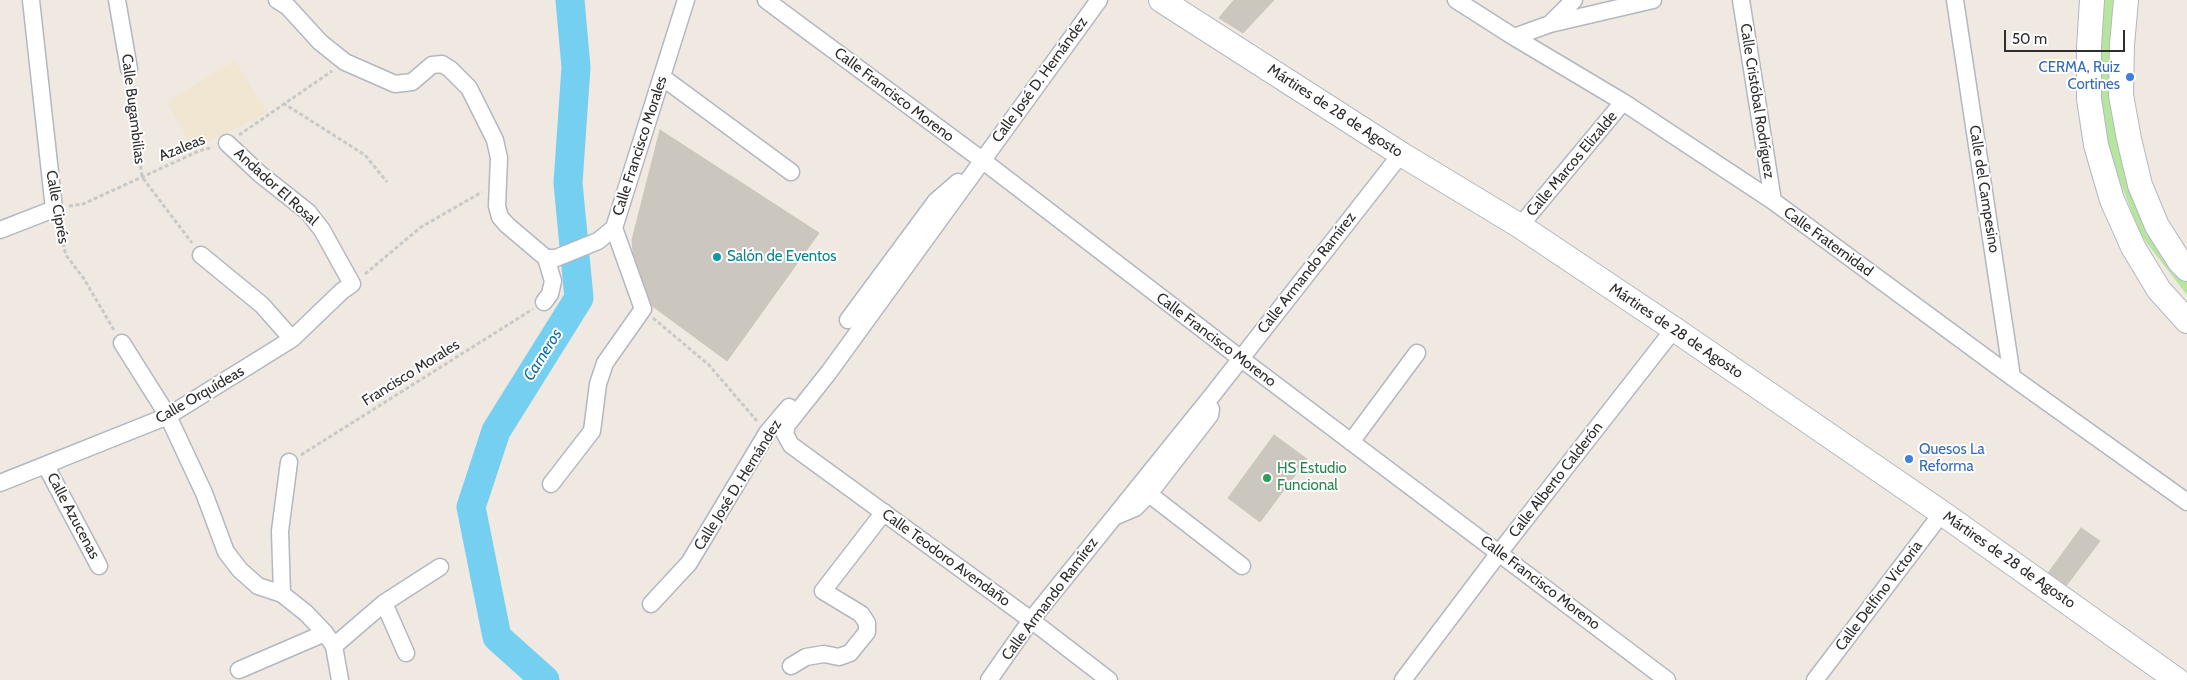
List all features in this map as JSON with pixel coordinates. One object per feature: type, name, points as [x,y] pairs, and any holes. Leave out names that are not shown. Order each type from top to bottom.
[{"type":"main road","name":"Mártires de 28 de Agosto","points":[[1161,0],[1401,154],[1520,226],[1674,329],[1942,513],[2177,680]]},
{"type":"main road","points":[[2092,0],[2089,46],[2089,99],[2096,146],[2112,200],[2133,247],[2159,290],[2187,320]]},
{"type":"main road","points":[[2126,0],[2122,45],[2121,95],[2129,139],[2140,185],[2157,226],[2180,262],[2187,269]]},
{"type":"street","name":"Calle Ciprés","points":[[31,0],[54,209]]},
{"type":"street","name":"Calle Bugambilias","points":[[117,0],[129,69]]},
{"type":"street","points":[[277,0],[288,7],[320,42],[345,62],[395,84],[412,82],[432,65],[442,64],[450,69],[469,88],[495,140],[499,158],[497,206],[500,217],[507,225],[551,258],[553,281],[550,294],[544,302]]},
{"type":"street","name":"Calle Francisco Morales","points":[[551,258],[598,241],[614,228],[686,0]]},
{"type":"street","name":"Calle Francisco Moreno","points":[[766,0],[982,160],[1240,358],[1667,680]]},
{"type":"street","name":"Calle José D. Hernández","points":[[785,434],[787,425],[829,372],[1099,0]]},
{"type":"street","name":"Calle Fraternidad","points":[[1456,0],[1623,102],[1773,202],[2012,378],[2187,502]]},
{"type":"street","points":[[1550,24],[1574,0]]},
{"type":"street","points":[[1514,37],[1550,24],[1653,0]]},
{"type":"street","name":"Calle Cristóbal Rodríguez","points":[[1741,0],[1773,202]]},
{"type":"street","name":"Calle del Campesino","points":[[1955,0],[2012,378]]},
{"type":"street","points":[[662,77],[791,172]]},
{"type":"street","name":"Calle Marcos Elizalde","points":[[1520,226],[1623,102]]},
{"type":"street","name":"Andador El Rosal","points":[[228,143],[260,174],[308,212],[322,230],[352,284]]},
{"type":"street","name":"Calle Armando Ramírez","points":[[989,680],[1031,620],[1214,393],[1401,154]]},
{"type":"street","name":"Calle José D. Hernández","points":[[848,320],[936,201],[982,160]]},
{"type":"street","points":[[0,230],[54,209]]},
{"type":"street","points":[[551,484],[592,431],[598,384],[605,363],[643,309],[614,228]]},
{"type":"street","points":[[201,255],[262,305],[292,339]]},
{"type":"street","name":"Calle Orquídeas","points":[[0,483],[168,416],[292,339],[342,291],[352,284]]},
{"type":"street","name":"Calle Alberto Calderón","points":[[1403,680],[1674,329]]},
{"type":"street","points":[[122,343],[168,416],[204,493],[226,552],[240,570],[258,586],[282,594],[306,613],[329,640],[340,680]]},
{"type":"street","points":[[1351,442],[1418,353]]},
{"type":"street","name":"Calle José D. Hernández","points":[[652,604],[689,563],[767,433],[811,380],[829,372]]},
{"type":"street","name":"Calle Armando Ramírez","points":[[1112,518],[1135,508],[1149,494],[1210,415],[1214,393]]},
{"type":"street","name":"Calle Teodoro Avendaño","points":[[785,434],[791,445],[1031,620],[1109,680]]},
{"type":"street","points":[[282,594],[280,531],[289,462]]},
{"type":"street","name":"Calle Azucenas","points":[[46,466],[100,566]]},
{"type":"street","points":[[1149,494],[1242,566]]},
{"type":"street","points":[[791,666],[806,657],[824,654],[839,657],[850,653],[866,632],[867,623],[861,614],[824,591],[884,512]]},
{"type":"street","name":"Calle Delfino Victoria","points":[[1815,680],[1942,513]]},
{"type":"street","points":[[239,670],[329,640],[440,567]]},
{"type":"street","points":[[384,603],[406,653]]},
{"type":"path","name":"Azaleas","points":[[54,209],[83,204],[200,152],[228,143],[283,102],[345,62]]},
{"type":"path","name":"Calle Bugambilias","points":[[129,69],[142,177],[201,255]]},
{"type":"path","points":[[283,102],[366,155],[387,182]]},
{"type":"path","points":[[352,284],[421,227],[498,183]]},
{"type":"path","name":"Calle Ciprés","points":[[54,209],[66,255],[84,279],[122,343]]},
{"type":"path","name":"Francisco Morales","points":[[289,462],[544,302]]},
{"type":"path","points":[[643,309],[710,364],[767,433]]},
{"type":"shaded area","points":[[235,60],[267,113],[193,149],[167,102]]},
{"type":"green space","points":[[2101,0],[2113,0],[2111,64],[2118,140],[2187,279],[2187,295],[2140,234],[2106,144],[2097,62]]},
{"type":"building","points":[[1234,0],[1274,0],[1243,33],[1219,18]]},
{"type":"building","name":"Salón de Eventos","points":[[660,130],[819,233],[727,361],[651,305],[635,275],[632,240]]},
{"type":"building","name":"HS Estudio Funcional","points":[[1274,435],[1307,459],[1260,522],[1228,498]]},
{"type":"building","points":[[2081,528],[2100,541],[2066,586],[2048,573]]},
{"type":"waterway","name":"Carneros","points":[[545,680],[497,637],[471,507],[496,431],[579,298],[568,183],[576,67],[570,0]]},
{"type":"place","name":"CERMA, Ruiz Cortines","points":[[2130,77]]},
{"type":"place","name":"Salón de Eventos","points":[[717,257]]},
{"type":"place","name":"Quesos La Reforma","points":[[1909,459]]},
{"type":"place","name":"HS Estudio Funcional","points":[[1267,478]]}]
